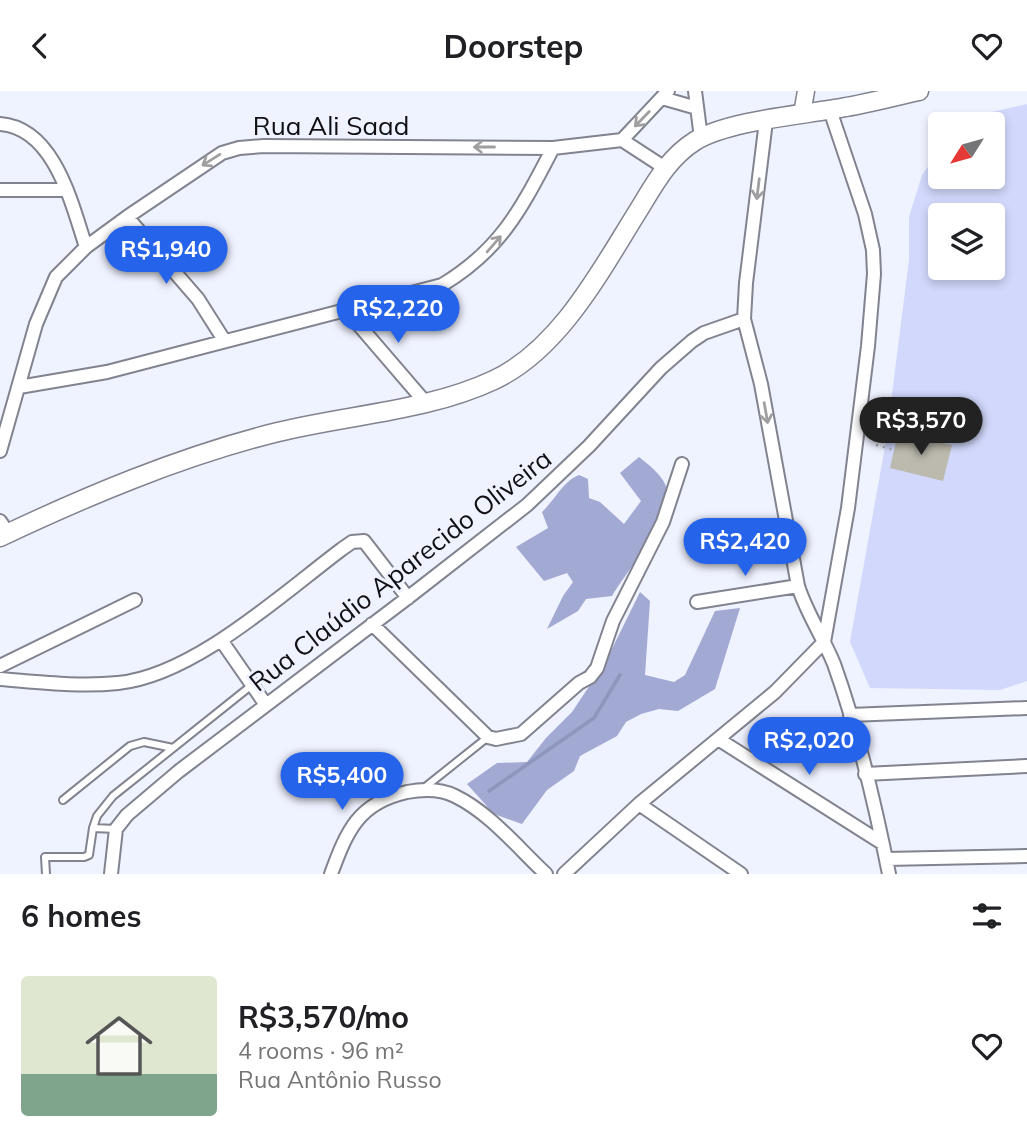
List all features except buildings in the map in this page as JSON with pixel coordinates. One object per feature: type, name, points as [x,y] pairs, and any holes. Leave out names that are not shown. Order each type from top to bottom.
[{"type":"main road","points":[[3,530],[211,451],[305,426],[425,402],[495,380],[528,359],[561,325],[586,294],[665,168],[701,138],[723,130],[919,91]]},
{"type":"street","points":[[695,91],[701,138]]},
{"type":"street","points":[[802,114],[806,91]]},
{"type":"street","points":[[665,168],[622,140],[665,95],[697,109]]},
{"type":"street","points":[[569,873],[639,804],[775,692],[824,642],[848,509],[874,274],[873,250],[865,214],[830,110]]},
{"type":"street","points":[[766,121],[744,319],[761,384],[798,586],[806,609],[824,642],[850,715],[889,874]]},
{"type":"street","points":[[0,124],[10,125],[32,137],[45,151],[66,190],[86,247]]},
{"type":"street","name":"Rua Ali Saad","points":[[0,451],[36,324],[48,292],[60,271],[86,247],[215,157],[239,148],[553,148],[622,140]]},
{"type":"street","points":[[19,387],[107,372],[442,285],[467,270],[500,237],[525,201],[553,148]]},
{"type":"street","points":[[0,190],[66,190]]},
{"type":"street","points":[[127,217],[198,299],[224,340]]},
{"type":"street","points":[[346,310],[425,402]]},
{"type":"street","name":"Rua Claúdio Aparecido Oliveira","points":[[116,829],[127,815],[179,771],[527,505],[554,481],[684,347],[704,333],[744,319]]},
{"type":"street","points":[[372,624],[488,737],[496,739],[521,734],[579,683],[590,677],[597,668],[613,621],[663,522],[682,464]]},
{"type":"street","points":[[0,679],[91,685],[137,680],[175,666],[221,640],[342,549],[359,540],[364,541],[408,598]]},
{"type":"street","points":[[697,602],[798,586]]},
{"type":"street","points":[[0,666],[135,600]]},
{"type":"street","points":[[221,640],[266,705]]},
{"type":"street","points":[[850,715],[1027,708]]},
{"type":"street","points":[[718,739],[882,843]]},
{"type":"street","points":[[865,773],[1027,766]]},
{"type":"street","points":[[331,874],[340,849],[357,819],[377,802],[398,794],[422,790],[454,795],[476,809],[545,874]]},
{"type":"street","points":[[639,804],[741,874]]},
{"type":"street","points":[[111,874],[116,829]]},
{"type":"street","points":[[886,859],[1027,856]]},
{"type":"lane","points":[[46,874],[45,857],[89,855],[93,828],[101,810],[113,796],[253,685]]},
{"type":"lane","points":[[422,790],[488,737]]},
{"type":"lane","points":[[63,800],[130,746],[144,742],[173,748]]},
{"type":"lane","points":[[93,828],[116,829]]},
{"type":"path","points":[[876,445],[894,450]]},
{"type":"shaded area","points":[[1027,104],[1027,681],[1000,690],[870,688],[850,642],[886,441],[909,260],[909,217],[922,175],[928,167],[928,189],[1005,189],[1005,112],[992,112]]},
{"type":"shaded area","points":[[639,457],[660,476],[667,490],[667,502],[647,545],[612,596],[586,599],[578,611],[547,629],[573,582],[567,573],[544,581],[516,547],[548,528],[542,512],[564,486],[579,475],[588,479],[589,498],[600,502],[624,524],[641,501],[620,473]]},
{"type":"shaded area","points":[[640,592],[650,601],[645,675],[674,682],[685,675],[715,611],[740,608],[715,689],[678,711],[659,709],[626,722],[617,736],[580,756],[574,771],[547,790],[522,824],[494,814],[467,784],[497,763],[527,762],[572,712],[606,661]]},
{"type":"waterway","points":[[489,791],[594,718],[620,675]]}]
